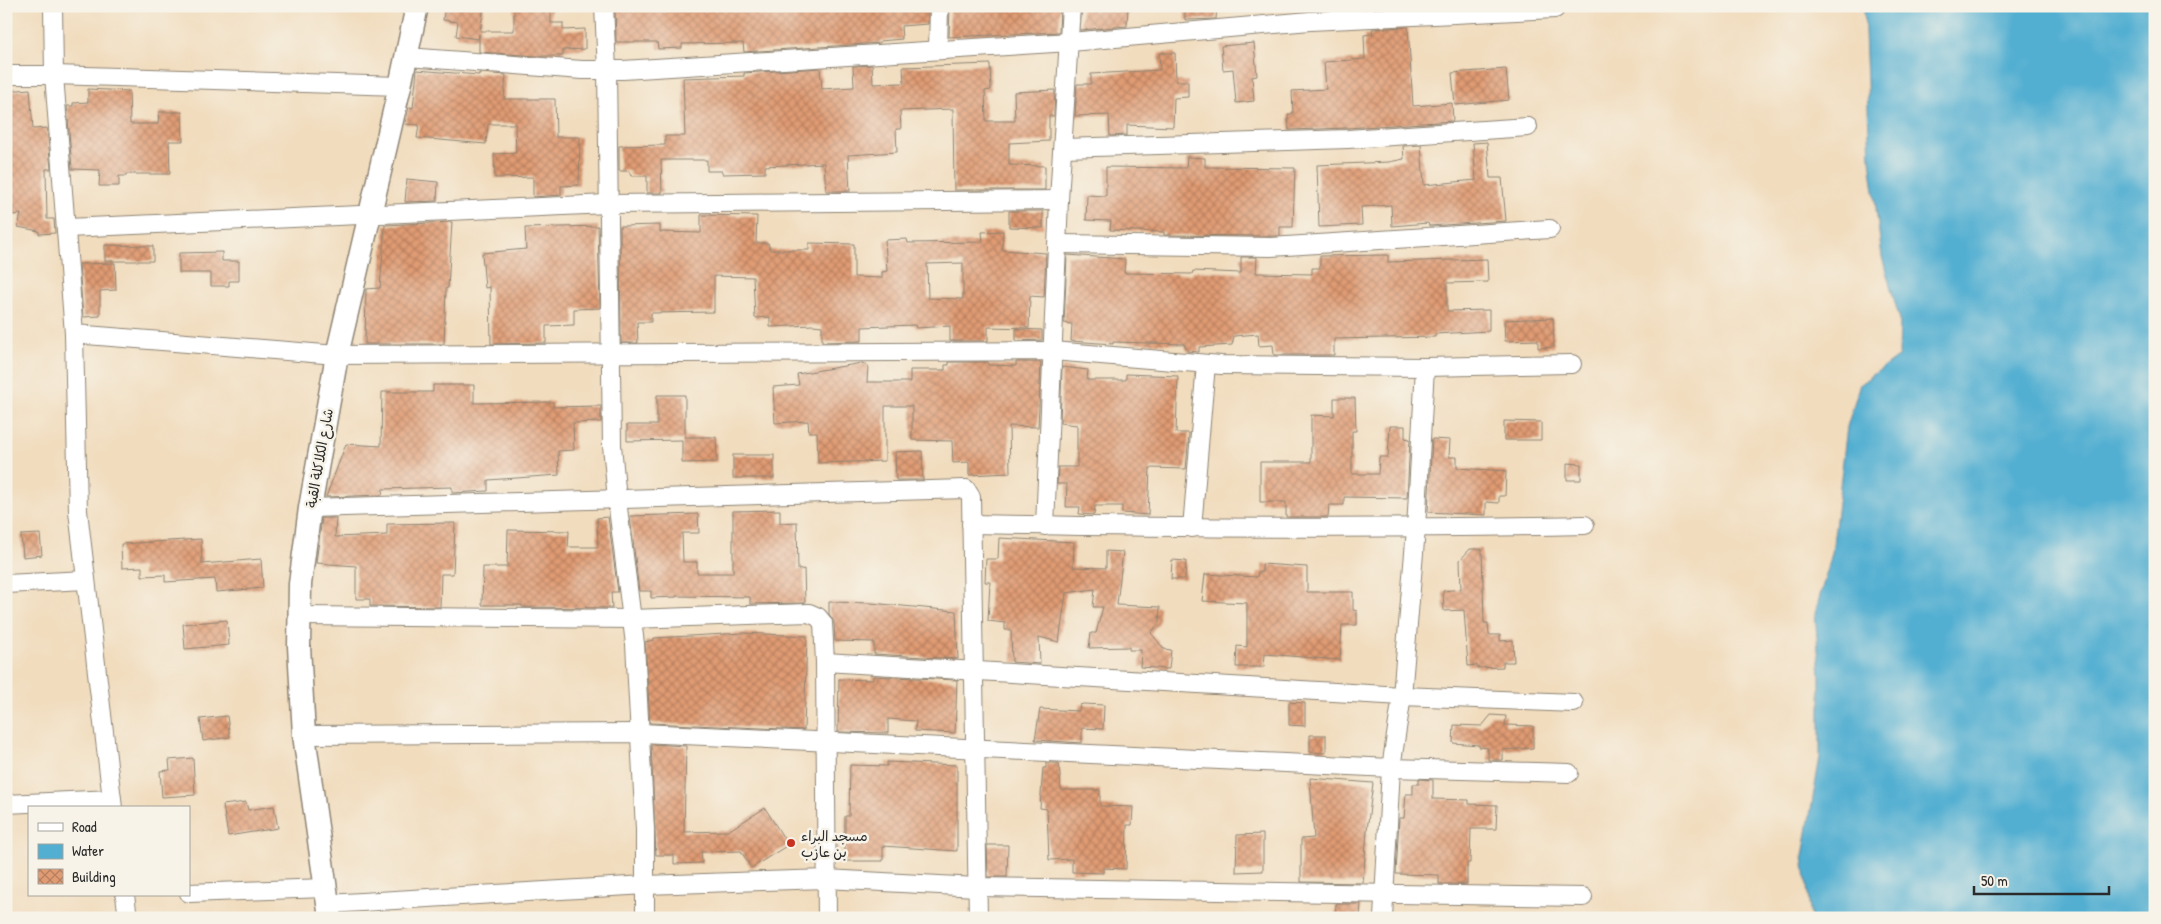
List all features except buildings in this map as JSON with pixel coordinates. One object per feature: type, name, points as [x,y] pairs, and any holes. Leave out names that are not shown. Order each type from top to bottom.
[{"type":"street","points":[[6,804],[113,804],[78,504],[74,334],[54,74],[53,6]]},
{"type":"street","name":"شارع الكلاكلة القبة","points":[[328,903],[304,736],[299,616],[300,584],[310,508],[337,355],[417,6]]},
{"type":"street","points":[[604,6],[607,70],[612,445],[616,500],[631,619],[636,644],[646,885],[645,918]]},
{"type":"street","points":[[938,50],[939,6]]},
{"type":"street","points":[[1046,526],[1059,200],[1071,6]]},
{"type":"street","points":[[406,57],[582,70],[607,70],[1070,42],[1310,14],[1478,9],[1555,9]]},
{"type":"street","points":[[6,75],[54,74],[400,86]]},
{"type":"street","points":[[1063,148],[1329,140],[1528,127]]},
{"type":"street","points":[[67,228],[608,204],[1059,200]]},
{"type":"street","points":[[1058,244],[1271,247],[1550,229]]},
{"type":"street","points":[[74,334],[337,355],[1052,351],[1206,364],[1425,367],[1572,364]]},
{"type":"street","points":[[1192,528],[1206,364]]},
{"type":"street","points":[[1383,918],[1391,768],[1402,696],[1416,529],[1425,367]]},
{"type":"street","points":[[310,508],[966,488],[971,497],[978,918]]},
{"type":"street","points":[[971,524],[1192,528],[1416,529],[1585,525]]},
{"type":"street","points":[[6,584],[86,580]]},
{"type":"street","points":[[299,616],[631,619],[809,613],[818,617],[824,622],[827,918]]},
{"type":"street","points":[[825,662],[1402,696],[1574,703]]},
{"type":"street","points":[[304,736],[641,733],[1391,768],[1569,773]]},
{"type":"street","points":[[190,893],[328,903],[646,885],[826,879],[977,887],[1584,898]]},
{"type":"street","points":[[125,896],[128,918]]},
{"type":"water","points":[[1864,6],[2155,6],[2155,918],[1811,918],[1803,856],[1820,757],[1820,675],[1815,613],[1832,553],[1847,427],[1860,384],[1899,356],[1900,320],[1882,257],[1870,159]]},
{"type":"place","name":"مسجد البراء بن عازب","points":[[791,843]]}]
